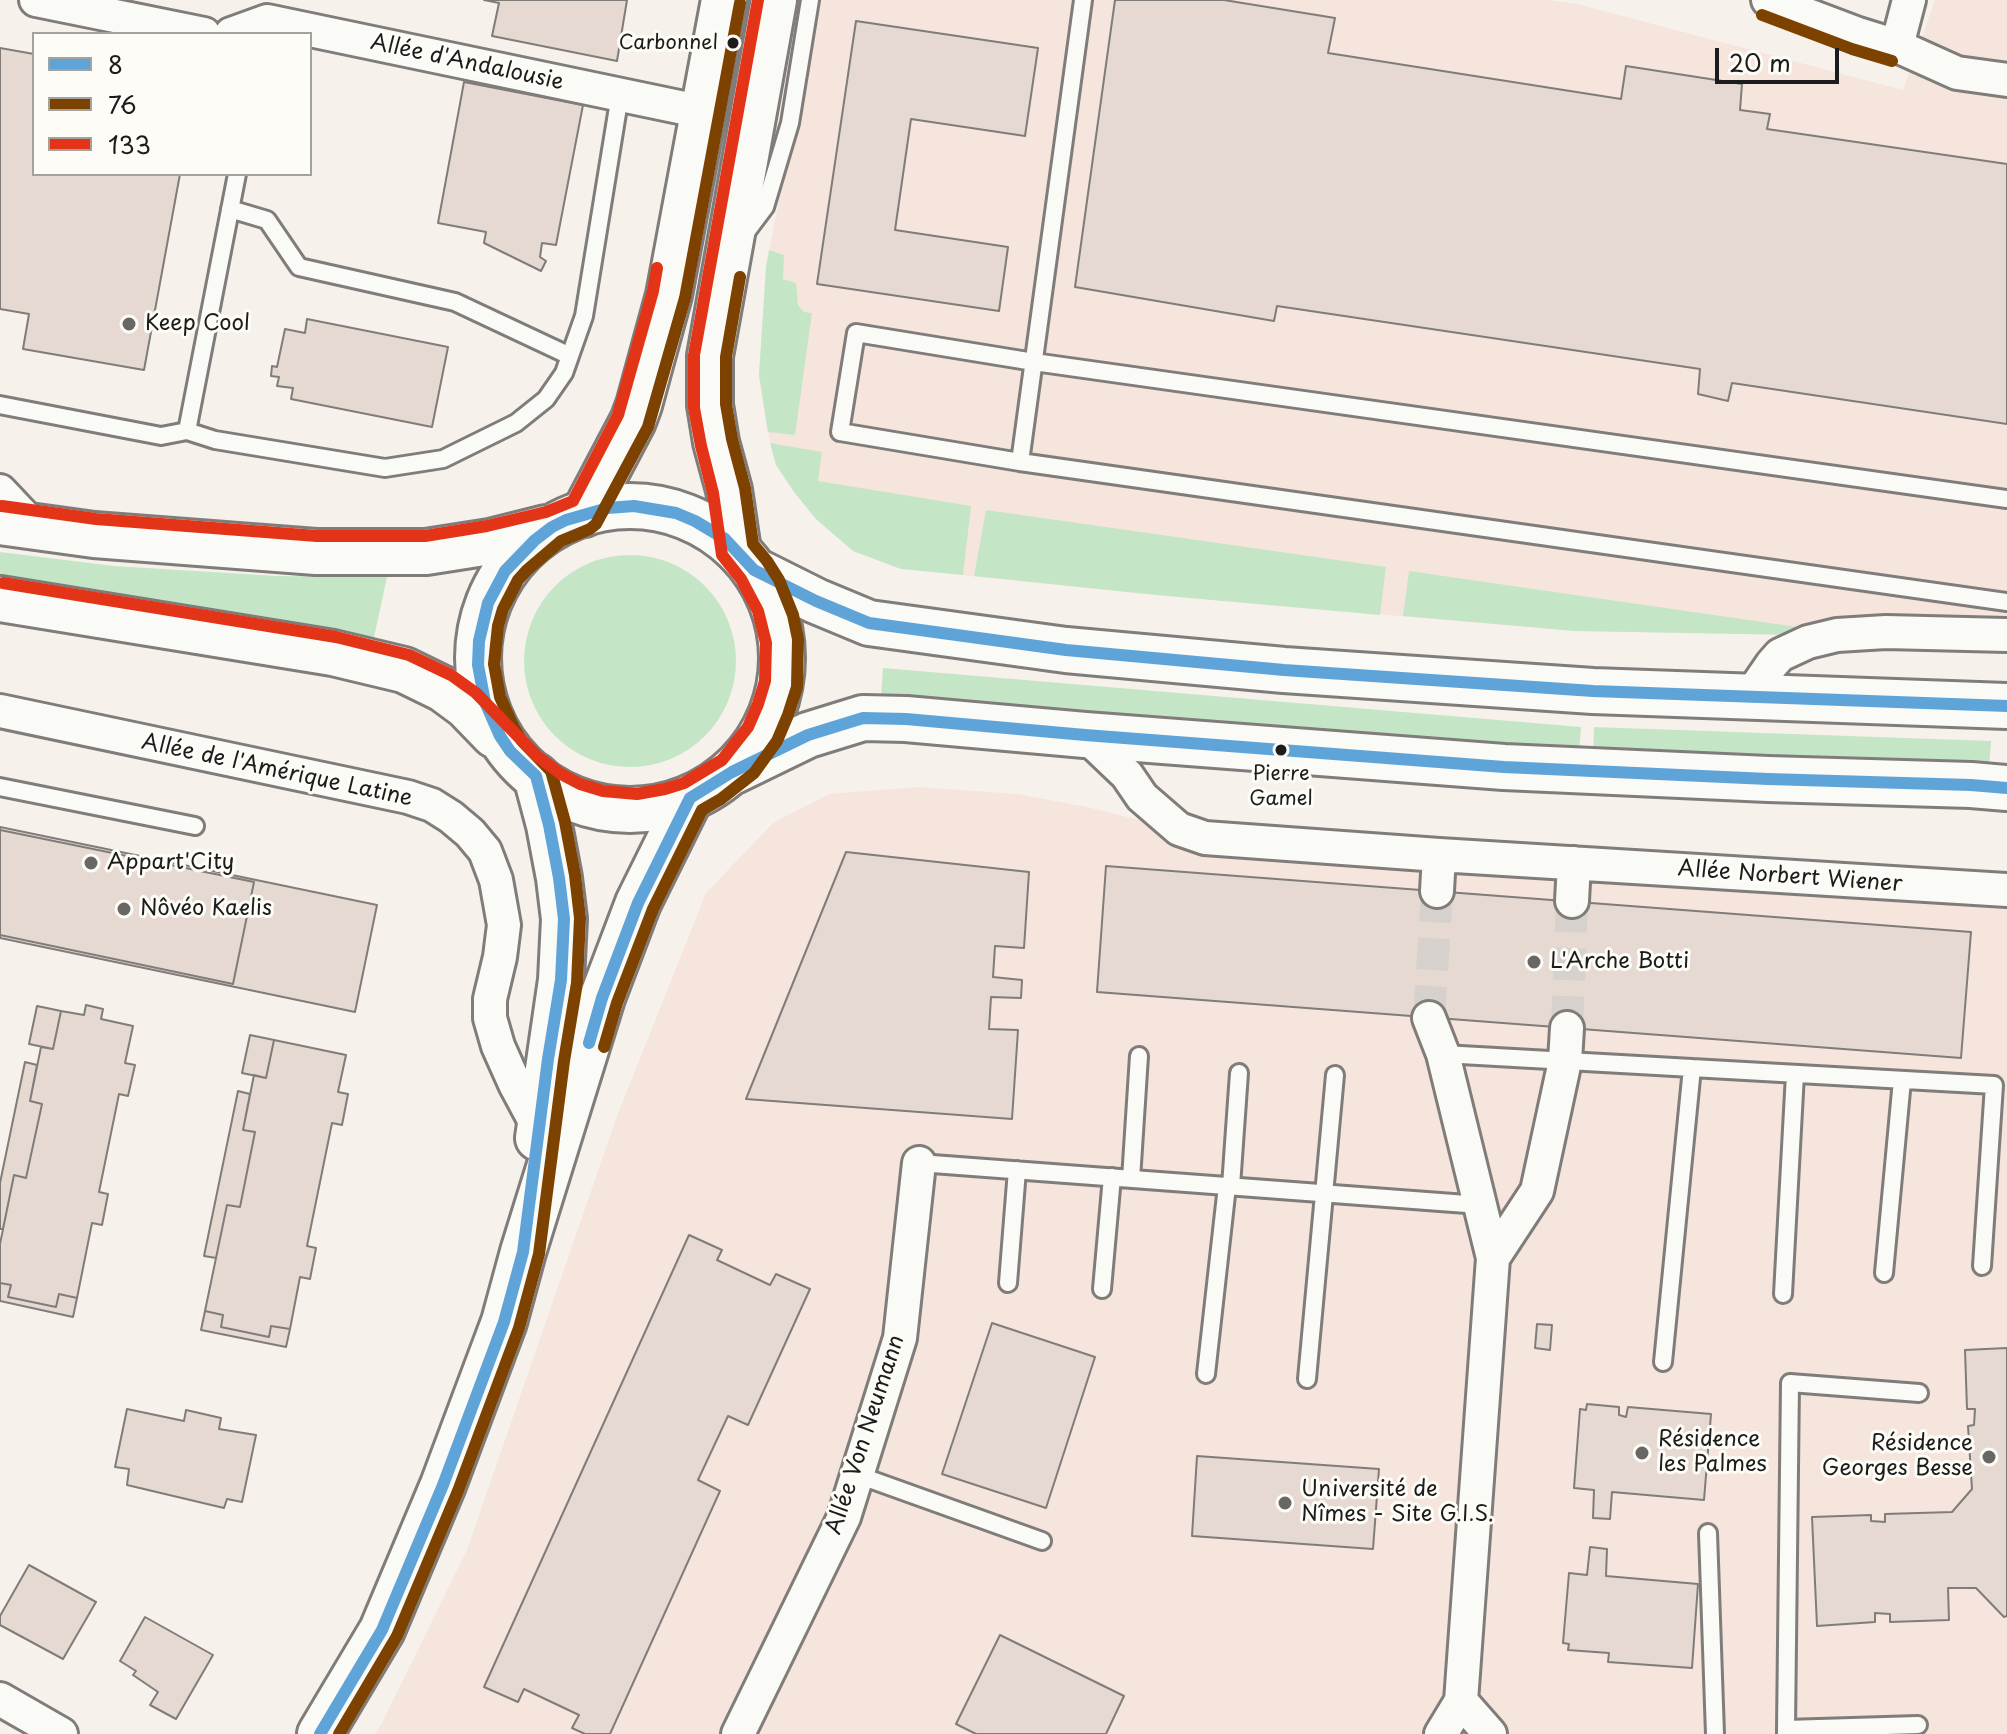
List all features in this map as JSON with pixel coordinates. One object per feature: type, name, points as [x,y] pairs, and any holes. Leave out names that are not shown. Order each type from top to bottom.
[{"type":"main road","points":[[523,1252],[561,980],[564,919],[549,825],[523,764],[500,736],[485,702],[478,665],[482,622],[505,571],[535,540],[568,521],[633,421],[669,295],[724,0]]},
{"type":"main road","points":[[774,0],[710,356],[710,405],[716,442],[746,561],[816,601],[869,623],[1066,650],[1284,670],[1593,691],[2007,706]]},
{"type":"main road","points":[[16,524],[94,535],[316,552],[426,552],[490,542],[608,508],[634,506],[676,513],[725,539],[746,561],[765,588],[782,641],[782,672],[773,710],[762,735],[732,772]]},
{"type":"main road","points":[[0,599],[333,653],[404,670],[443,689],[466,706],[523,764],[552,788],[600,807],[638,810],[690,798],[732,772],[808,735],[863,718],[1504,767],[2007,788]]},
{"type":"main road","points":[[320,1734],[382,1630],[431,1514],[504,1322],[602,998],[638,903],[690,798]]},
{"type":"street","points":[[36,0],[194,32]]},
{"type":"street","points":[[1768,0],[1897,46],[1957,73],[2007,80]]},
{"type":"street","points":[[1897,46],[1909,0]]},
{"type":"street","name":"Allée d'Andalousie","points":[[243,32],[266,28],[287,32]]},
{"type":"street","name":"Allée d'Andalousie","points":[[312,37],[703,112]]},
{"type":"street","points":[[0,491],[16,524]]},
{"type":"street","points":[[1750,696],[1780,655],[1808,642],[1837,635],[1886,632],[2007,635]]},
{"type":"street","name":"Allée de l'Amérique Latine","points":[[0,711],[408,797],[432,805],[451,817],[485,851],[496,880],[504,925],[490,999],[490,1018],[498,1046],[539,1129]]},
{"type":"street","name":"Allée Norbert Wiener","points":[[1085,735],[1127,775],[1142,797],[1179,829],[1205,838],[2007,890]]},
{"type":"street","points":[[1437,891],[1439,855]]},
{"type":"street","points":[[1572,901],[1574,863]]},
{"type":"street","points":[[1429,1018],[1443,1054],[1493,1258],[1461,1701],[1441,1734]]},
{"type":"street","points":[[1493,1258],[1537,1191],[1565,1061],[1567,1028]]},
{"type":"street","name":"Allée Von Neumann","points":[[738,1734],[844,1517],[858,1475],[900,1338],[919,1163]]},
{"type":"street","points":[[0,1699],[61,1734]]},
{"type":"street","points":[[1461,1701],[1490,1734]]},
{"type":"lane","points":[[727,259],[765,207],[790,123],[810,0]]},
{"type":"lane","points":[[1020,462],[1083,0]]},
{"type":"lane","points":[[0,405],[161,436],[187,431],[215,440],[385,468],[443,459],[516,423],[546,399],[564,373],[584,316],[620,95]]},
{"type":"lane","points":[[187,431],[237,176]]},
{"type":"lane","points":[[230,209],[267,220],[299,267],[455,302],[570,356]]},
{"type":"lane","points":[[2007,499],[1034,362],[856,333],[840,432],[1020,462],[2007,602]]},
{"type":"lane","points":[[0,787],[195,826]]},
{"type":"lane","points":[[1443,1054],[1994,1085],[1982,1266]]},
{"type":"lane","points":[[1131,1179],[1139,1056]]},
{"type":"lane","points":[[1663,1362],[1692,1068]]},
{"type":"lane","points":[[1206,1374],[1239,1073]]},
{"type":"lane","points":[[1783,1294],[1795,1074]]},
{"type":"lane","points":[[1307,1379],[1335,1075]]},
{"type":"lane","points":[[1884,1273],[1902,1080]]},
{"type":"lane","points":[[919,1163],[1480,1205]]},
{"type":"lane","points":[[1008,1283],[1017,1170]]},
{"type":"lane","points":[[1102,1289],[1112,1177]]},
{"type":"lane","points":[[1918,1725],[1786,1731],[1790,1383],[1919,1393]]},
{"type":"lane","points":[[858,1475],[1042,1541]]},
{"type":"lane","points":[[1708,1533],[1715,1734]]},
{"type":"shaded area","points":[[818,0],[1548,0],[1577,4],[1903,90],[1935,0],[2007,0],[2007,631],[1799,635],[1575,631],[1156,595],[901,569],[853,551],[816,519],[776,465],[759,375],[766,267]]},
{"type":"shaded area","points":[[918,787],[1017,794],[1087,807],[1139,820],[1188,851],[1553,879],[2007,902],[2007,1734],[375,1734],[467,1550],[617,1116],[706,893],[773,823],[829,794]]},
{"type":"green space","points":[[769,250],[784,255],[783,279],[796,283],[798,305],[804,312],[812,313],[795,435],[768,432],[759,375]]},
{"type":"green space","points":[[770,443],[822,452],[818,481],[971,506],[963,575],[901,569],[853,551],[816,519],[794,492],[776,465]]},
{"type":"green space","points":[[986,510],[1386,567],[1380,615],[974,576]]},
{"type":"green space","points":[[0,552],[114,566],[277,576],[387,577],[373,642],[0,578]]},
{"type":"green space","points":[[630,555],[670,563],[705,586],[728,621],[736,661],[728,701],[705,736],[670,759],[630,767],[590,759],[555,736],[532,701],[524,661],[532,621],[555,586],[590,563]]},
{"type":"green space","points":[[1409,571],[1797,627],[1799,635],[1575,631],[1403,616]]},
{"type":"green space","points":[[883,668],[1581,727],[1579,755],[881,697]]},
{"type":"green space","points":[[1594,727],[1991,741],[1989,769],[1593,755]]},
{"type":"building","points":[[484,0],[627,0],[617,61],[492,36],[499,3]]},
{"type":"building","points":[[1115,0],[1224,0],[1335,18],[1328,53],[1621,99],[1626,66],[1742,84],[1740,110],[1770,114],[1767,129],[2007,164],[2007,424],[1732,383],[1728,401],[1698,394],[1700,369],[1277,306],[1274,321],[1075,287]]},
{"type":"building","points":[[856,21],[1038,48],[1025,136],[911,119],[895,230],[1008,247],[999,311],[817,284]]},
{"type":"building","points":[[0,48],[32,54],[32,176],[180,176],[144,370],[23,349],[29,314],[0,309]]},
{"type":"building","points":[[464,82],[583,105],[556,245],[542,243],[540,257],[546,261],[541,271],[484,243],[486,232],[438,223]]},
{"type":"building","points":[[307,319],[448,347],[432,427],[291,399],[293,388],[277,386],[279,377],[271,376],[272,366],[277,367],[285,329],[305,333]]},
{"type":"building","points":[[0,827],[377,905],[355,1012],[0,938],[0,935],[233,984],[254,882],[0,830]]},
{"type":"building","name":"Nôvéo Kaelis","points":[[0,830],[254,882],[233,984],[0,935]]},
{"type":"building","points":[[846,852],[1029,872],[1024,948],[995,946],[993,977],[1022,980],[1021,998],[991,997],[989,1029],[1018,1030],[1012,1119],[746,1099]]},
{"type":"building","name":"L'Arche Botti","points":[[1106,866],[1971,932],[1961,1058],[1097,992]]},
{"type":"building","points":[[86,1005],[103,1009],[101,1019],[133,1026],[125,1063],[135,1065],[128,1096],[119,1094],[99,1192],[108,1194],[102,1225],[92,1223],[77,1298],[59,1294],[56,1307],[8,1297],[11,1285],[0,1283],[0,1244],[14,1175],[26,1178],[42,1104],[30,1101],[41,1047],[53,1049],[61,1011],[84,1015]]},
{"type":"building","points":[[37,1006],[61,1011],[53,1049],[29,1044]]},
{"type":"building","points":[[250,1035],[274,1040],[266,1078],[242,1073]]},
{"type":"building","points":[[274,1040],[346,1055],[338,1092],[348,1094],[342,1125],[332,1123],[307,1246],[316,1248],[310,1279],[300,1277],[290,1329],[271,1326],[269,1337],[221,1327],[223,1315],[205,1311],[227,1205],[240,1207],[255,1132],[243,1130],[254,1075],[266,1078]]},
{"type":"building","points":[[25,1062],[37,1065],[30,1101],[42,1104],[26,1178],[14,1175],[3,1229],[0,1229],[0,1183]]},
{"type":"building","points":[[238,1091],[250,1094],[243,1130],[255,1132],[240,1207],[227,1205],[216,1258],[204,1256]]},
{"type":"building","points":[[689,1235],[722,1250],[717,1260],[770,1285],[776,1274],[810,1289],[748,1425],[728,1416],[698,1480],[720,1491],[610,1734],[585,1734],[572,1728],[579,1715],[524,1689],[518,1702],[484,1687]]},
{"type":"building","points":[[0,1283],[11,1285],[8,1297],[56,1307],[59,1294],[77,1298],[73,1317],[0,1301]]},
{"type":"building","points":[[205,1311],[223,1315],[221,1327],[269,1337],[271,1326],[290,1329],[286,1347],[201,1330]]},
{"type":"building","points":[[992,1323],[1095,1357],[1046,1508],[942,1474]]},
{"type":"building","points":[[1537,1324],[1552,1325],[1550,1350],[1535,1348]]},
{"type":"building","name":"Résidence Georges Besse","points":[[2007,1348],[2007,1616],[2004,1617],[1976,1588],[1948,1588],[1949,1620],[1890,1622],[1890,1614],[1875,1613],[1875,1622],[1817,1626],[1812,1517],[1871,1515],[1871,1521],[1885,1522],[1885,1514],[1952,1512],[1972,1489],[1968,1426],[1974,1425],[1975,1409],[1967,1409],[1965,1350]]},
{"type":"building","name":"Résidence les Palmes","points":[[1587,1404],[1619,1407],[1619,1415],[1626,1417],[1628,1407],[1711,1414],[1704,1500],[1612,1492],[1610,1519],[1593,1518],[1594,1490],[1574,1488],[1580,1409],[1586,1410]]},
{"type":"building","points":[[127,1409],[184,1421],[186,1410],[221,1418],[219,1429],[256,1435],[242,1502],[227,1499],[224,1508],[127,1485],[129,1469],[115,1467]]},
{"type":"building","name":"Université de Nîmes - Site G.I.S.","points":[[1197,1456],[1379,1469],[1373,1549],[1192,1536]]},
{"type":"building","points":[[1590,1547],[1607,1549],[1606,1576],[1698,1584],[1692,1668],[1608,1662],[1609,1653],[1568,1650],[1569,1644],[1563,1643],[1569,1573],[1587,1575]]},
{"type":"building","points":[[29,1565],[96,1602],[63,1659],[0,1625],[0,1616]]},
{"type":"building","points":[[145,1617],[213,1655],[176,1719],[150,1705],[158,1692],[133,1675],[136,1671],[120,1661]]},
{"type":"building","points":[[1000,1635],[1124,1696],[1106,1734],[976,1734],[956,1724]]},
{"type":"tunnel","points":[[1429,1018],[1437,891]]},
{"type":"tunnel","points":[[1567,1028],[1572,901]]},
{"type":"transit line","name":"133","points":[[3,583],[336,637],[409,655],[451,675],[476,693],[537,756],[561,774],[603,791],[637,794],[665,789],[684,783],[722,760],[748,727],[758,704],[765,681],[766,643],[758,611],[741,579],[722,555],[713,493],[694,408],[694,355],[758,0]]},
{"type":"transit line","name":"76","points":[[339,1734],[397,1636],[458,1491],[519,1328],[539,1254],[577,983],[580,918],[565,822],[551,771],[522,741],[500,697],[494,664],[498,626],[518,580],[527,570],[561,541],[596,524],[648,427],[685,298],[740,3]]},
{"type":"transit line","name":"76","points":[[1762,15],[1892,61]]},
{"type":"transit line","name":"133","points":[[2,506],[96,519],[317,536],[425,536],[546,512],[573,501],[618,415],[657,268]]},
{"type":"transit line","name":"76","points":[[604,1047],[617,1003],[653,909],[702,810],[754,773],[777,741],[797,687],[798,639],[793,615],[779,580],[753,544],[745,488],[726,404],[726,357],[740,277]]},
{"type":"transit line","name":"8","points":[[320,1734],[382,1630],[443,1485],[504,1322],[523,1252],[561,980],[564,919],[549,825],[536,776],[510,751],[500,736],[485,702],[478,665],[479,641],[488,603],[505,571],[552,527],[608,508],[634,506],[676,513],[725,539],[754,570],[869,623],[1066,650],[1284,670],[1593,691],[2007,706]]},
{"type":"transit line","name":"8","points":[[589,1043],[602,998],[638,903],[690,798],[732,772],[808,735],[863,718],[1504,767],[2007,788]]},
{"type":"place","name":"Carbonnel","points":[[733,43]]},
{"type":"place","name":"Keep Cool","points":[[129,324]]},
{"type":"place","name":"Pierre Gamel","points":[[1281,750]]},
{"type":"place","name":"Appart'City","points":[[91,863]]},
{"type":"place","name":"Nôvéo Kaelis","points":[[124,909]]},
{"type":"place","name":"L'Arche Botti","points":[[1534,962]]},
{"type":"place","name":"Résidence les Palmes","points":[[1642,1453]]},
{"type":"place","name":"Résidence Georges Besse","points":[[1989,1457]]},
{"type":"place","name":"Université de Nîmes - Site G.I.S.","points":[[1285,1503]]}]
